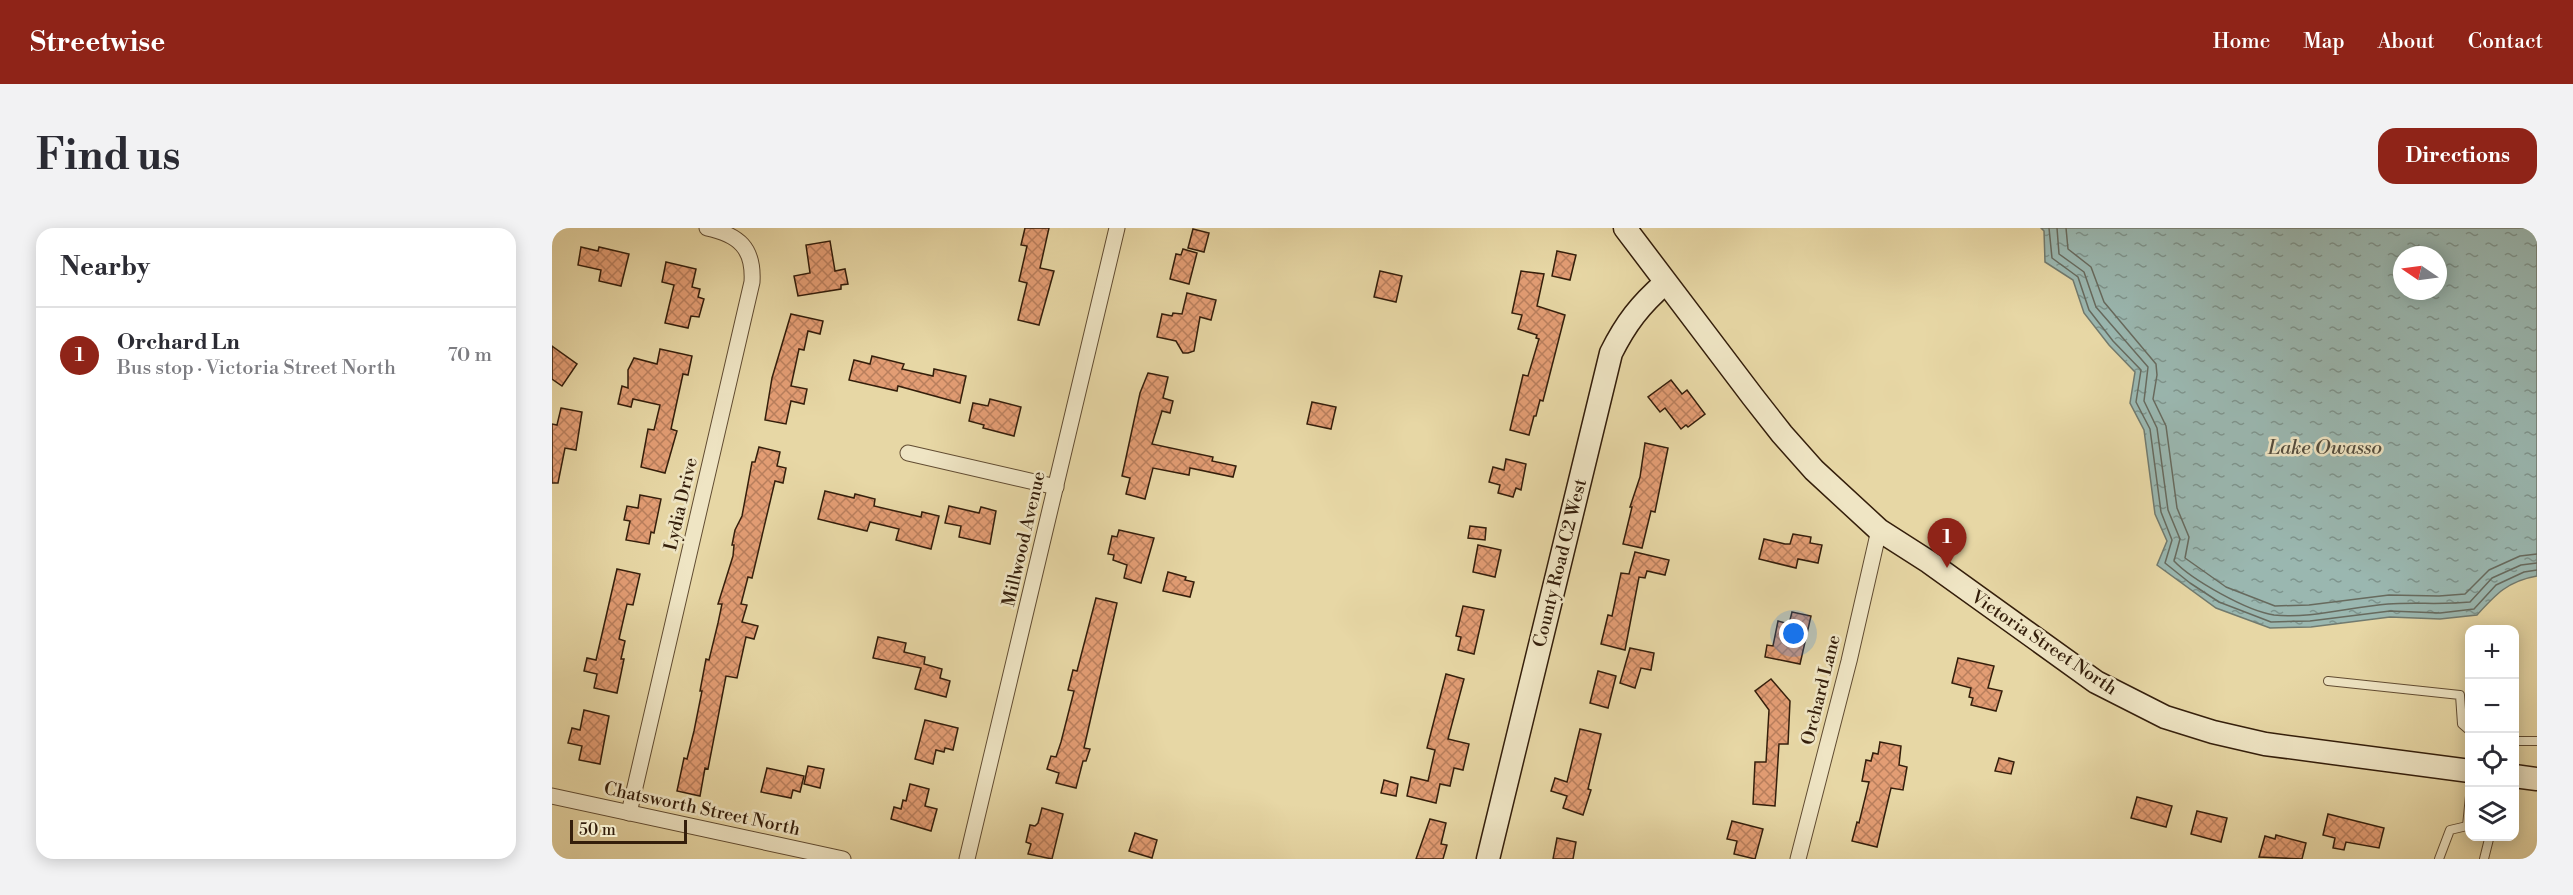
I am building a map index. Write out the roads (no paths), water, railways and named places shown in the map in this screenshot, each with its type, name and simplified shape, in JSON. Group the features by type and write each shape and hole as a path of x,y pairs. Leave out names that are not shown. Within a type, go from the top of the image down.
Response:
{"street":[{"name":"Lydia Drive","path":"629,813 752,282 753,268 742,244 732,236 707,228"},
{"name":"Millwood Avenue","path":"967,859 1117,228"},
{"name":"Victoria Street North","path":"1625,228 1782,435 1814,470 1879,530 1929,562 2096,682 2165,717 2213,732 2265,744 2465,770"},
{"name":"County Road C2 West","path":"1488,859 1611,353 1641,304 1665,283"},
{"path":"908,453 1056,487"},
{"name":"Orchard Lane","path":"1798,859 1849,661 1879,530"},
{"path":"2519,777 2537,779"},
{"name":"Chatsworth Street North","path":"552,796 843,859"}],"lane":[{"path":"2328,681 2460,695 2462,724 2465,727"},
{"path":"2519,743 2537,741"},
{"path":"2439,859 2450,830 2465,827"},
{"path":"2484,859 2488,841"}],"water":[{"name":"Lake Owasso","path":"2041,228 2537,228 2537,576 2510,585 2477,615 2440,619 2390,617 2311,627 2270,628 2216,608 2157,565 2167,541 2155,514 2144,430 2130,403 2135,372 2109,345 2084,313 2073,280 2045,262 2044,231"}],"place":[{"name":"Orchard Ln","path":"1947,568"}]}
